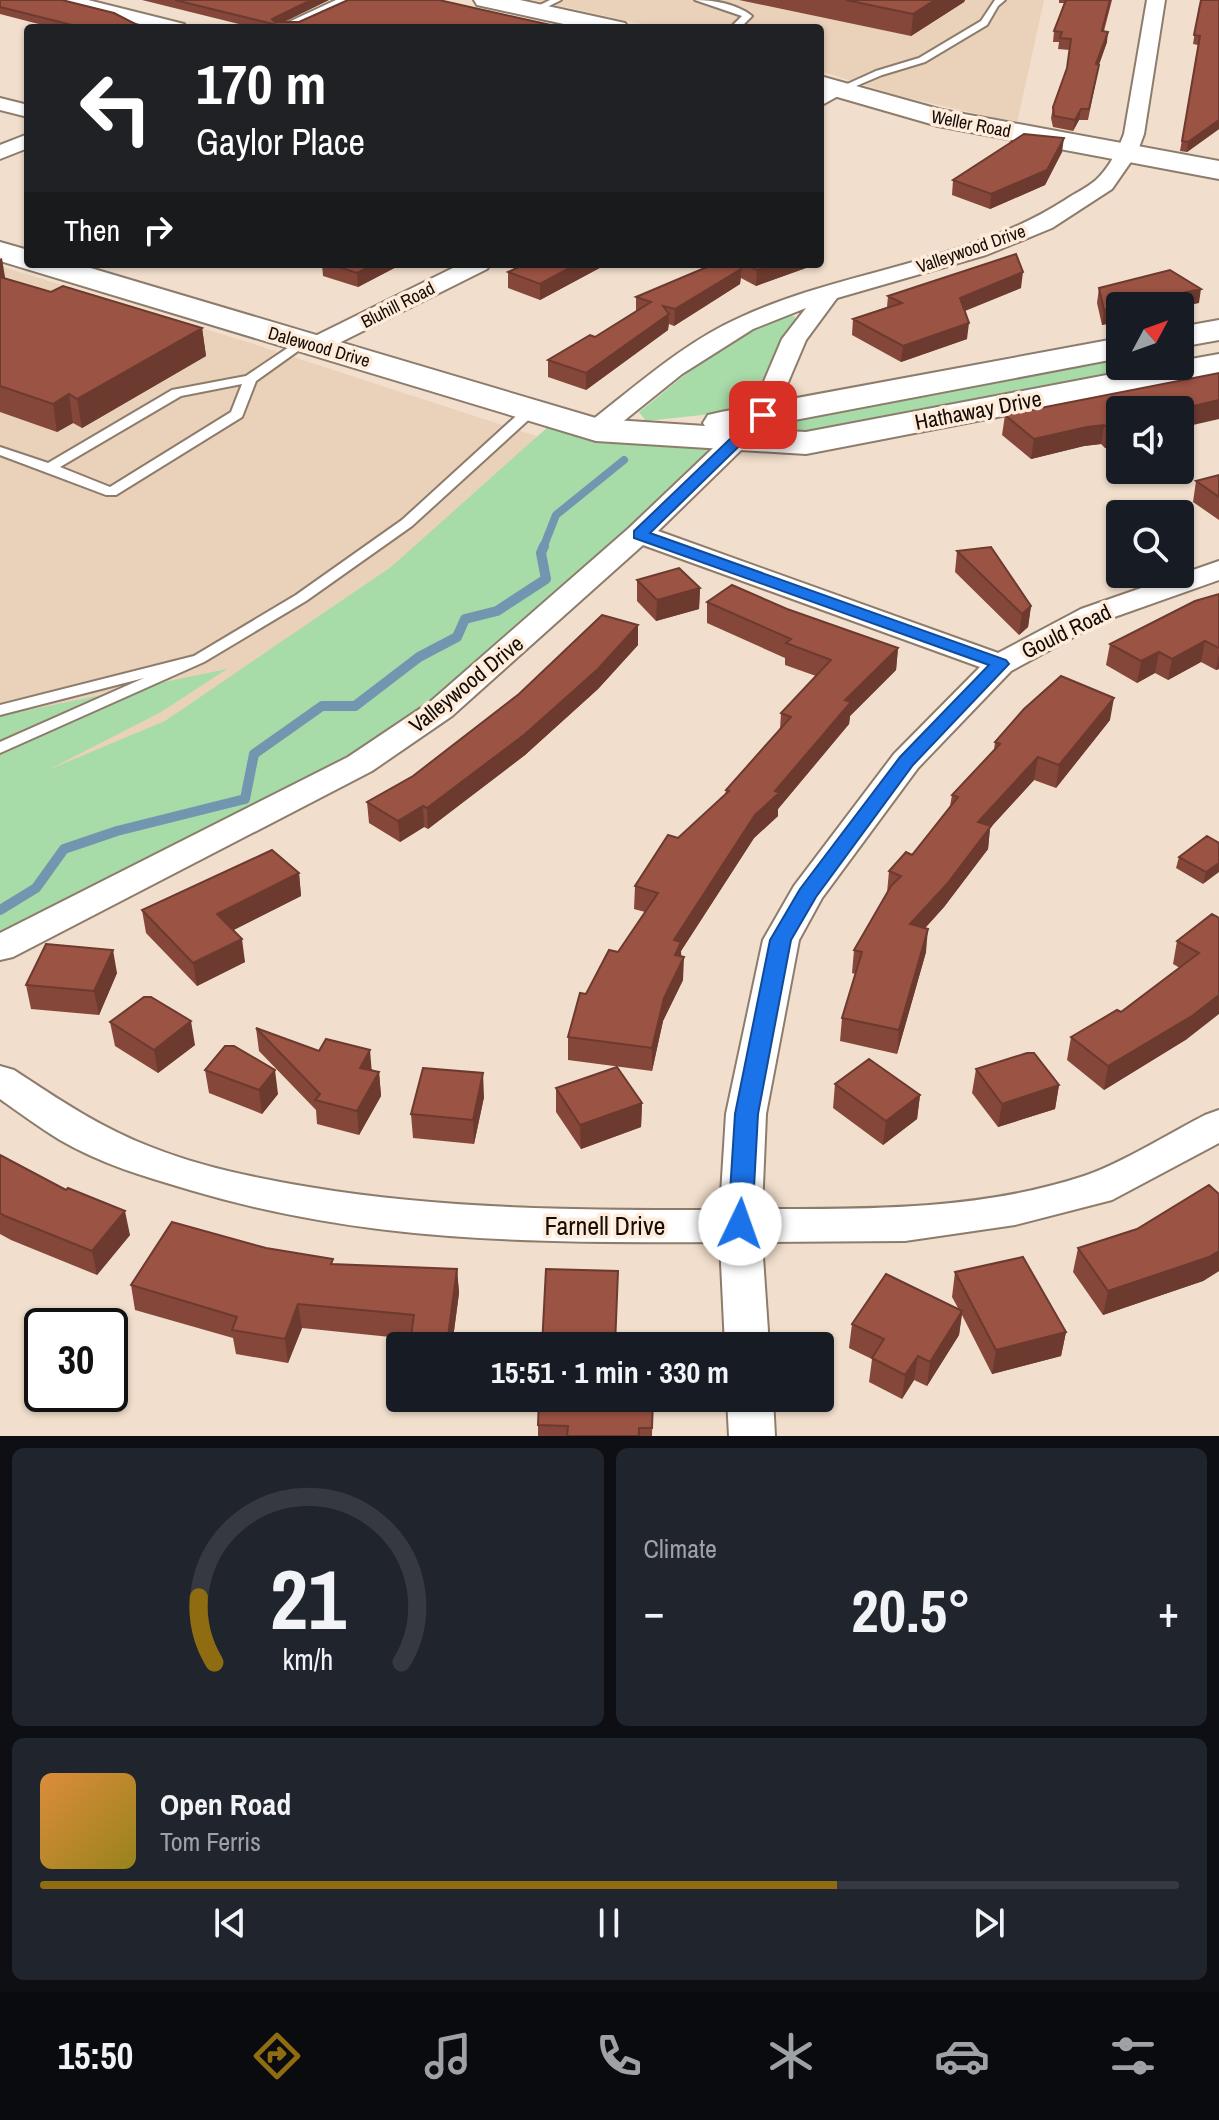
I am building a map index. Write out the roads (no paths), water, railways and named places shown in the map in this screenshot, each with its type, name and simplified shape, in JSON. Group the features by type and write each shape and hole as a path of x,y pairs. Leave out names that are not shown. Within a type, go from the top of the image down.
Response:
{"street":[{"path":"67,0 162,24"},
{"path":"294,24 351,0"},
{"path":"486,0 598,24"},
{"name":"Valleywood Drive","path":"596,430 673,369 744,324 782,307 978,250 1044,223 1104,184 1127,153 1134,134 1156,0"},
{"name":"Weller Road","path":"826,91 938,118 1219,170"},
{"path":"0,104 24,110"},
{"path":"0,153 24,142"},
{"path":"0,251 24,259"},
{"name":"Dalewood Drive","path":"56,268 596,430 735,441"},
{"name":"Bluhill Road","path":"309,344 470,268"},
{"name":"Valleywood Drive","path":"0,948 360,764 441,709 639,534 763,415 794,339 827,296"},
{"path":"1194,334 1219,330"},
{"name":"Hathaway Drive","path":"763,415 1106,351"},
{"name":"Hathaway Drive","path":"735,441 806,443 1219,364"},
{"name":"Dalewood Drive","path":"596,430 693,428 763,415"},
{"path":"639,534 1000,664"},
{"name":"Gould Road","path":"746,1332 740,1224 746,1114 781,940 807,894 906,761 1000,664 1092,615 1219,570"},
{"name":"Farnell Drive","path":"0,1080 75,1130 140,1160 256,1194 383,1216 551,1227 905,1225 1015,1209 1097,1189 1219,1125"},
{"path":"751,1412 752,1436"}],"lane":[{"path":"534,10 557,0"},
{"path":"699,0 738,10 748,16 739,24"},
{"path":"826,91 922,60 984,23 994,1"},
{"path":"49,468 177,393 250,379 309,344"},
{"path":"0,451 111,492 237,414 250,379"},
{"path":"0,748 199,659 301,598 407,523 531,410"},
{"path":"0,710 199,659"}],"waterway":[{"path":"543,548 556,515 624,460"},
{"path":"0,910 36,888 64,849 117,831 245,799 254,754 322,706 355,706 419,657 457,637 465,619 497,611 546,579 541,553 544,546"}]}
